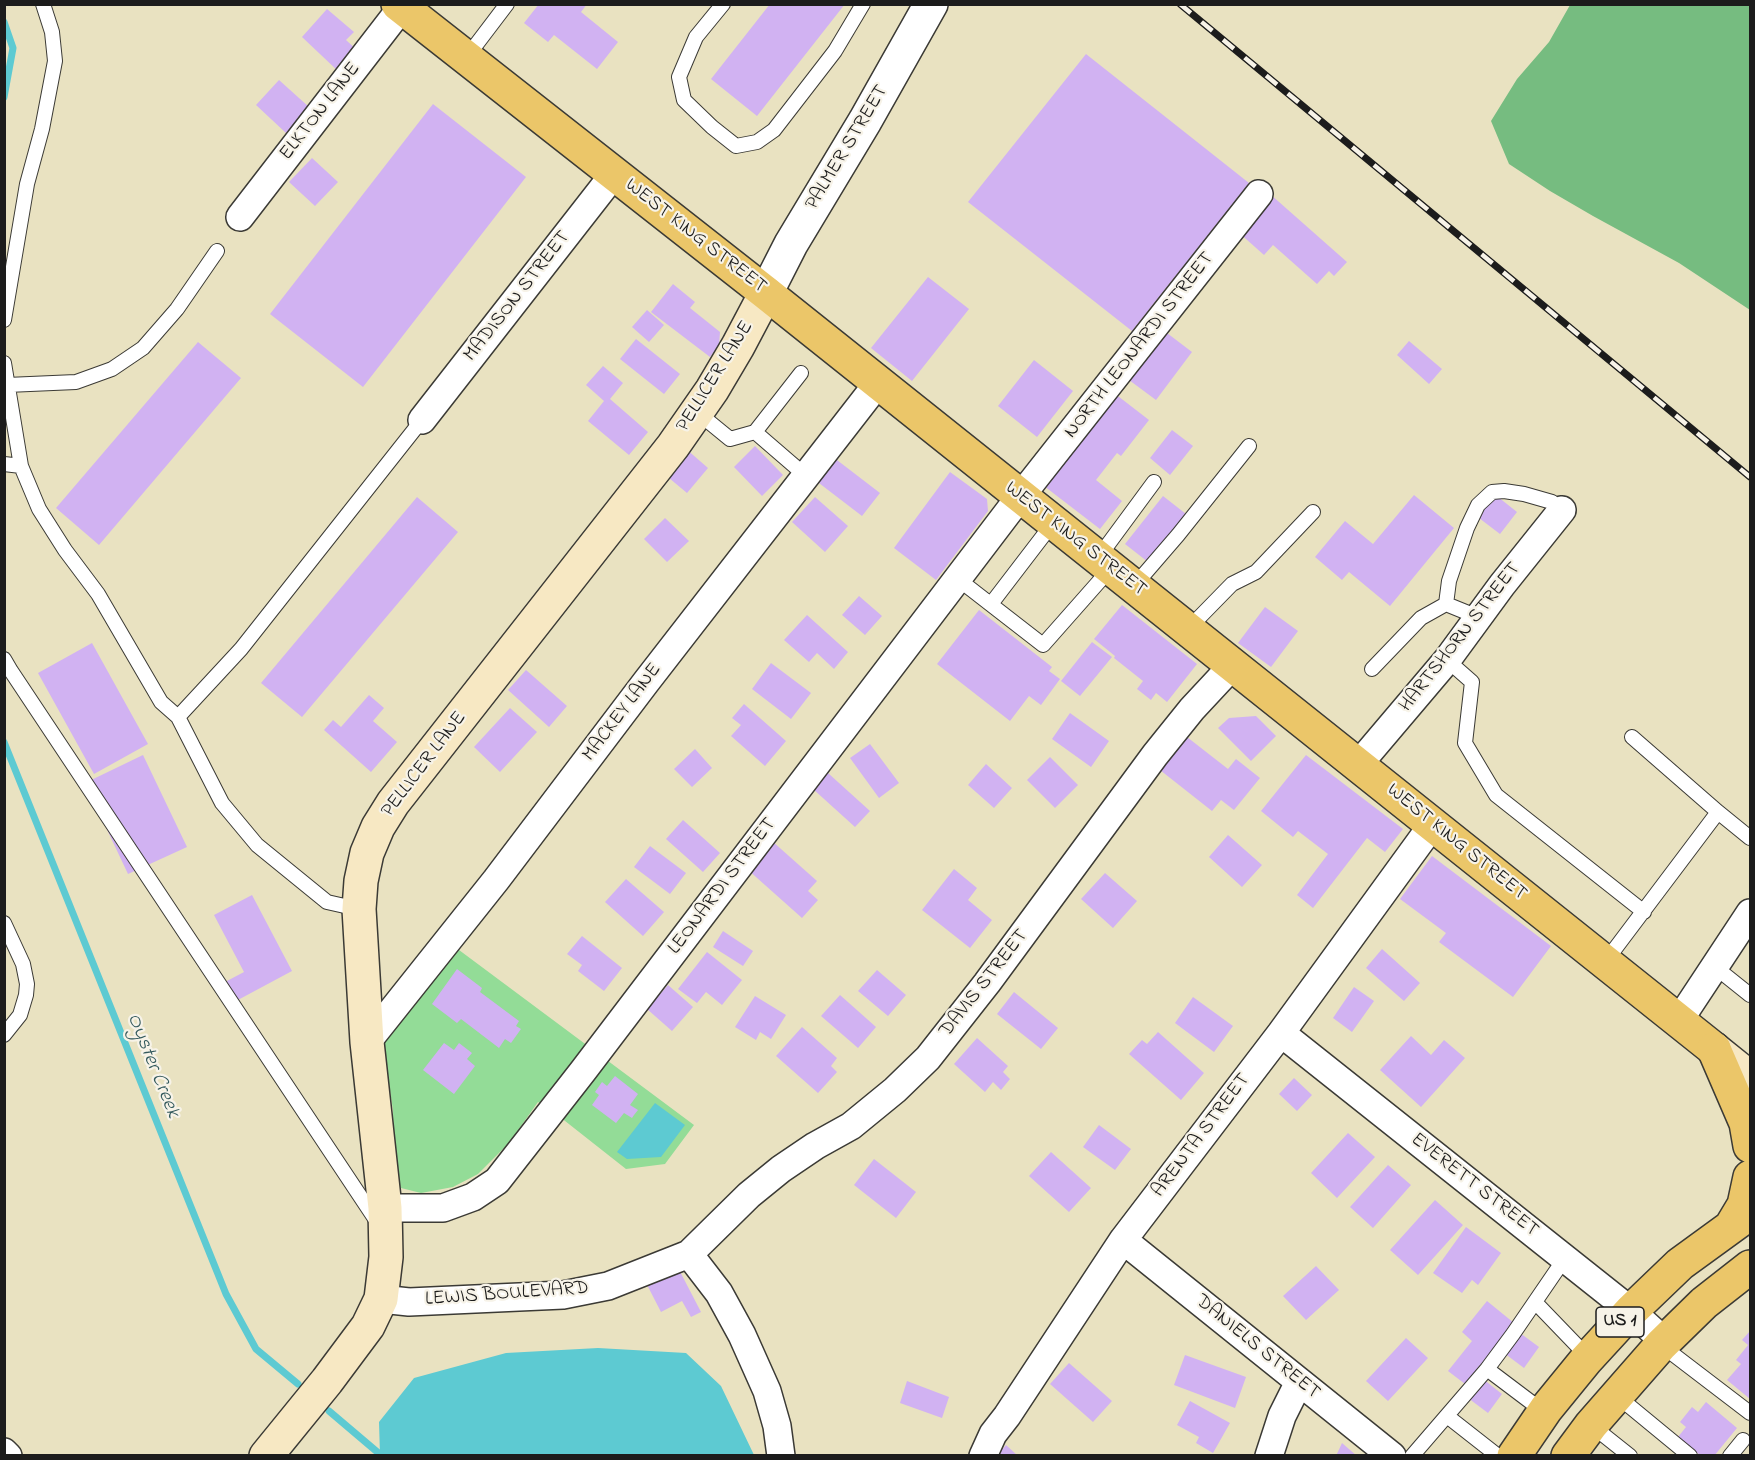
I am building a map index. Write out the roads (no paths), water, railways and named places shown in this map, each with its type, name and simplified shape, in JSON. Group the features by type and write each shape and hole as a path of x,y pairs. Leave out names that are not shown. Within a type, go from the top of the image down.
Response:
{"main road":[{"name":"WEST KING STREET","path":"400,6 766,293 1750,1078"},
{"name":"PELLICER LANE","path":"375,1312 386,1257 385,1221 367,1042 359,909 361,881 368,853 378,827 393,803 697,412 738,346 766,293"},
{"path":"1714,1049 1746,1123 1750,1146"},
{"path":"1741,1219 1750,1177"},
{"name":"US 1","path":"1514,1455 1544,1412 1588,1357 1631,1311 1680,1264 1741,1219"},
{"name":"US 1","path":"1568,1455 1616,1395 1663,1343 1704,1303 1745,1273"},
{"path":"266,1455 327,1381 375,1312"}],"street":[{"name":"PALMER STREET","path":"766,293 791,244 865,121 931,4"},
{"name":"ELKTON LANE","path":"240,217 400,6"},
{"name":"MADISON STREET","path":"422,420 614,174"},
{"name":"NORTH LEONARDI STREET","path":"1020,497 1259,194"},
{"name":"MACKEY LANE","path":"367,1042 489,889 878,383"},
{"name":"LEONARDI STREET","path":"385,1221 443,1208 473,1197 497,1181 1020,497"},
{"name":"HARTSHORN STREET","path":"1358,765 1447,660 1562,511"},
{"name":"DAVIS STREET","path":"689,1254 749,1195 781,1169 815,1146 851,1126 895,1090 928,1058 987,983 1155,755 1192,709 1233,665"},
{"name":"ARENTA STREET","path":"983,1455 993,1434 1123,1240 1281,1033 1433,824"},
{"path":"1678,1022 1750,913"},
{"name":"EVERETT STREET","path":"1281,1033 1631,1311 1663,1343"},
{"name":"DANIELS STREET","path":"1123,1240 1392,1455"},
{"name":"LEWIS BOULEVARD","path":"375,1312 409,1302 563,1295 608,1287 689,1254"},
{"path":"689,1254 719,1293 742,1335 767,1391 777,1426 781,1455"},
{"path":"1269,1455 1282,1416 1299,1382"},
{"path":"4,1452 8,1455"}],"lane":[{"path":"4,321 27,184 42,129 56,61 52,32 43,4"},
{"path":"466,58 507,4"},
{"path":"723,4 696,37 679,77 684,100 712,128 736,146 757,142 774,130 834,51 863,4"},
{"path":"7,385 76,382 112,369 143,348 157,333 177,309 217,251"},
{"path":"4,363 21,466 39,509 65,550 98,594 161,702 178,717 222,803 257,845 327,902 359,909"},
{"path":"697,412 730,440 755,432 801,373"},
{"path":"178,717 242,649 422,420"},
{"path":"755,432 806,476"},
{"path":"958,579 1043,645 1114,571 1178,535 1249,446"},
{"path":"4,464 21,466"},
{"path":"1114,571 1154,482"},
{"path":"1446,604 1449,580 1467,528 1478,506 1492,492 1524,494 1552,502 1562,511"},
{"path":"1188,630 1232,584 1256,572 1313,512"},
{"path":"991,604 1053,523"},
{"path":"1446,604 1478,617"},
{"path":"1372,669 1421,618 1446,604"},
{"path":"4,659 385,1221"},
{"path":"1447,660 1472,682 1465,743 1496,795 1644,912"},
{"path":"1632,737 1750,838"},
{"path":"1605,962 1718,812"},
{"path":"4,923 23,964 27,984 20,1015 4,1035"},
{"path":"1715,967 1750,995"},
{"path":"1412,1455 1487,1369 1514,1334 1565,1258"},
{"path":"1534,1302 1588,1357"},
{"path":"1663,1343 1750,1413"},
{"path":"1487,1369 1544,1412"},
{"path":"1616,1395 1690,1455"},
{"path":"1447,1416 1498,1455"},
{"path":"1591,1425 1630,1455"},
{"path":"1730,1455 1743,1440"}],"water":[{"path":"655,1103 685,1125 661,1157 627,1159 617,1152"},
{"path":"598,1348 686,1353 721,1386 754,1455 380,1455 379,1422 414,1378 506,1353"}],"waterway":[{"name":"Oyster Creek","path":"4,22 13,48 4,97"},
{"name":"Oyster Creek","path":"4,742 226,1294 256,1349 298,1384"},
{"name":"Oyster Creek","path":"329,1411 382,1456"}],"railway":[{"path":"1180,4 1750,477"}]}
